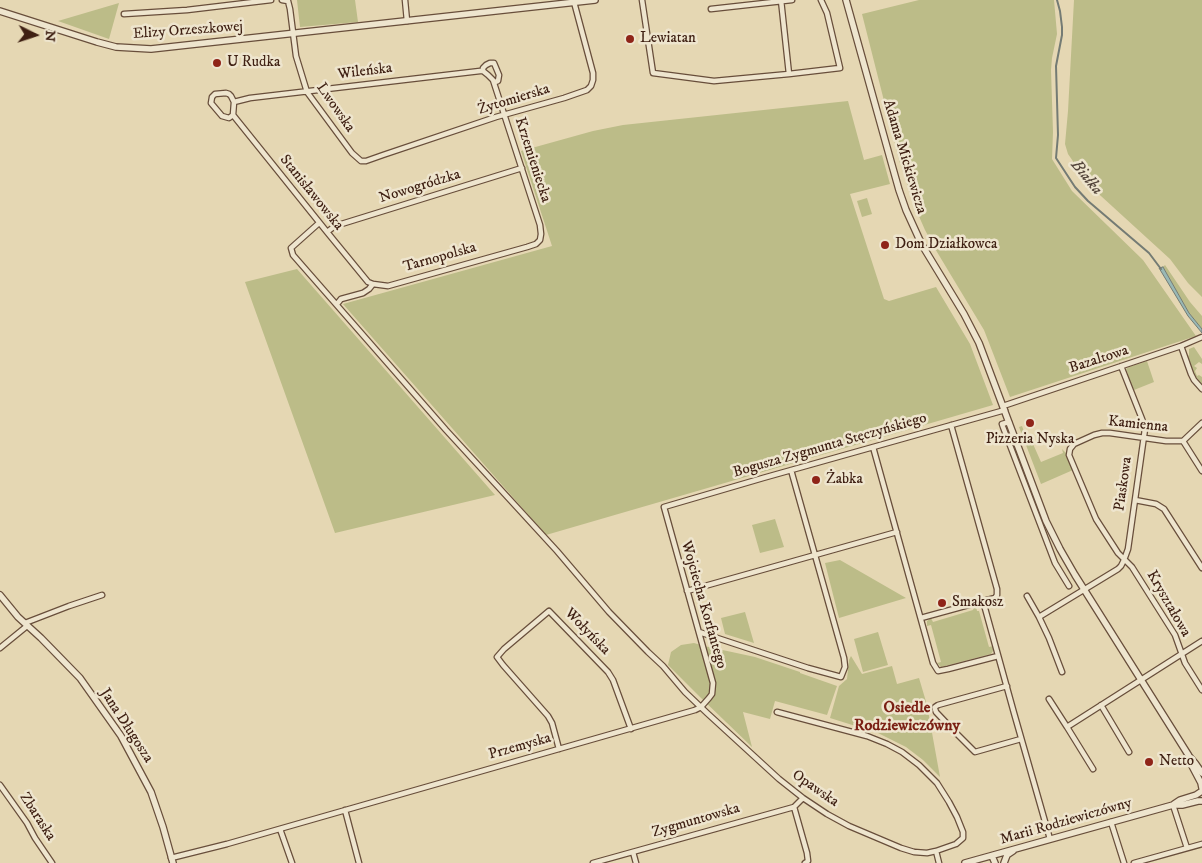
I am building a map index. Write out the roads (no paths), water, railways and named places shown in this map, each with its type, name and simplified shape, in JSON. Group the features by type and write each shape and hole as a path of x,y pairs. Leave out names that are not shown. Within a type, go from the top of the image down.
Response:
{"street":[{"name":"Elizy Orzeszkowej","path":"124,14 187,10 271,0"},
{"path":"286,0 290,9 292,34"},
{"path":"405,0 407,21"},
{"name":"Elizy Orzeszkowej","path":"0,11 97,42 116,47 137,49 168,48 595,0"},
{"path":"642,0 653,73 714,81 840,68 827,13 821,0"},
{"path":"711,9 792,0"},
{"name":"Adama Mickiewicza","path":"846,0 906,210 922,245 976,336 1046,521 1064,557 1084,590 1189,756 1202,773"},
{"path":"781,1 790,74"},
{"name":"Żytomierska","path":"361,161 505,114 584,92 593,80 593,73 574,2"},
{"name":"Lwowska","path":"292,34 296,56 307,92 352,153 361,161"},
{"name":"Krzemieniecka","path":"483,71 486,65 494,63 499,75 498,81 495,82 540,225"},
{"path":"483,71 495,82"},
{"name":"Wileńska","path":"234,102 250,98 483,71"},
{"path":"222,93 229,94 234,102 233,115 229,118 224,117 211,103 212,97 215,94 222,93"},
{"name":"Stanisławowska","path":"233,115 326,232 368,282 372,284"},
{"name":"Nowogródzka","path":"326,232 335,226 522,168"},
{"name":"Opawska","path":"319,223 291,248 293,255 609,612 663,666 700,707 779,779 803,798 849,826 914,852 936,851 960,842 963,838 963,832 949,802 937,783 920,765 902,752 851,731 777,712"},
{"name":"Tarnopolska","path":"337,304 341,299 369,290 372,284 388,286 532,245 540,240 540,225"},
{"name":"Bazaltowa","path":"1004,408 1181,346 1201,337"},
{"path":"1181,346 1194,380 1202,389"},
{"name":"Piaskowa","path":"1121,366 1144,425 1144,438 1128,549 1124,560"},
{"name":"Bogusza Zygmunta Stęczyńskiego","path":"664,507 951,425 1004,408"},
{"name":"Adama Mickiewicza","path":"1009,422 1002,424 1003,427 1055,562 1069,586"},
{"path":"1202,423 1183,440 1202,471"},
{"path":"921,618 983,602 997,595 997,589 951,425"},
{"name":"Kamienna","path":"1124,560 1096,519 1070,458 1070,452 1074,444 1098,434 1110,433 1166,441 1183,440"},
{"path":"873,447 933,662 938,671 998,656"},
{"path":"699,632 841,677 845,667 844,658 791,470"},
{"path":"1135,500 1156,504 1164,510 1202,568"},
{"name":"Wojciecha Korfantego","path":"664,507 712,682 713,689 709,698 700,707"},
{"path":"687,590 897,532"},
{"path":"1055,562 1064,557"},
{"path":"1039,617 1118,569 1124,560"},
{"name":"Kryształowa","path":"1124,560 1132,567 1175,635 1181,655 1202,690"},
{"name":"Jana Długosza","path":"0,595 12,611 80,678 123,740 151,792 160,816 172,860"},
{"path":"0,648 26,624 102,595"},
{"path":"1026,596 1049,638 1062,672"},
{"path":"983,602 1050,839"},
{"name":"Wołyńska","path":"558,749 552,723 548,716 497,657 549,611 608,672 613,680 631,729"},
{"path":"1067,727 1202,642"},
{"path":"1007,686 938,705 935,707 936,712 975,752 1022,739"},
{"path":"1049,699 1093,769"},
{"path":"1101,705 1129,752"},
{"name":"Przemyska","path":"172,860 683,714 700,707"},
{"name":"Adama Mickiewicza","path":"1189,756 1201,783 1202,790"},
{"name":"Zbaraska","path":"0,785 52,863"},
{"path":"1202,790 1202,797"},
{"name":"Marii Rodziewiczówny","path":"1173,805 1180,800 1196,795 1202,790"},
{"name":"Zygmuntowska","path":"593,863 794,807 803,798"},
{"name":"Marii Rodziewiczówny","path":"965,863 1173,805 1202,801"},
{"path":"1173,805 1187,848"},
{"path":"794,807 807,853 808,861 805,863"},
{"path":"345,810 359,863"},
{"path":"1111,822 1124,863"},
{"path":"280,829 292,863"},
{"path":"1134,863 1202,844"},
{"path":"994,855 1003,863 1014,850"},
{"path":"936,851 939,863"},
{"path":"633,852 636,863"},
{"path":"994,855 995,863"}],"water":[{"path":"1163,267 1189,313 1202,329 1202,333 1188,316 1159,268"}],"waterway":[{"name":"Białka","path":"1057,0 1062,35 1056,66 1058,135 1056,158 1075,187 1088,201 1149,253 1161,269"}],"place":[{"name":"Lewiatan","path":"630,39"},
{"name":"U Rudka","path":"217,63"},
{"name":"Dom Działkowca","path":"885,245"},
{"name":"Pizzeria Nyska","path":"1030,423"},
{"name":"Żabka","path":"816,480"},
{"name":"Smakosz","path":"942,603"},
{"name":"Netto","path":"1149,762"}],"district":[{"name":"Osiedle Rodziewiczówny","path":"907,718"}]}
